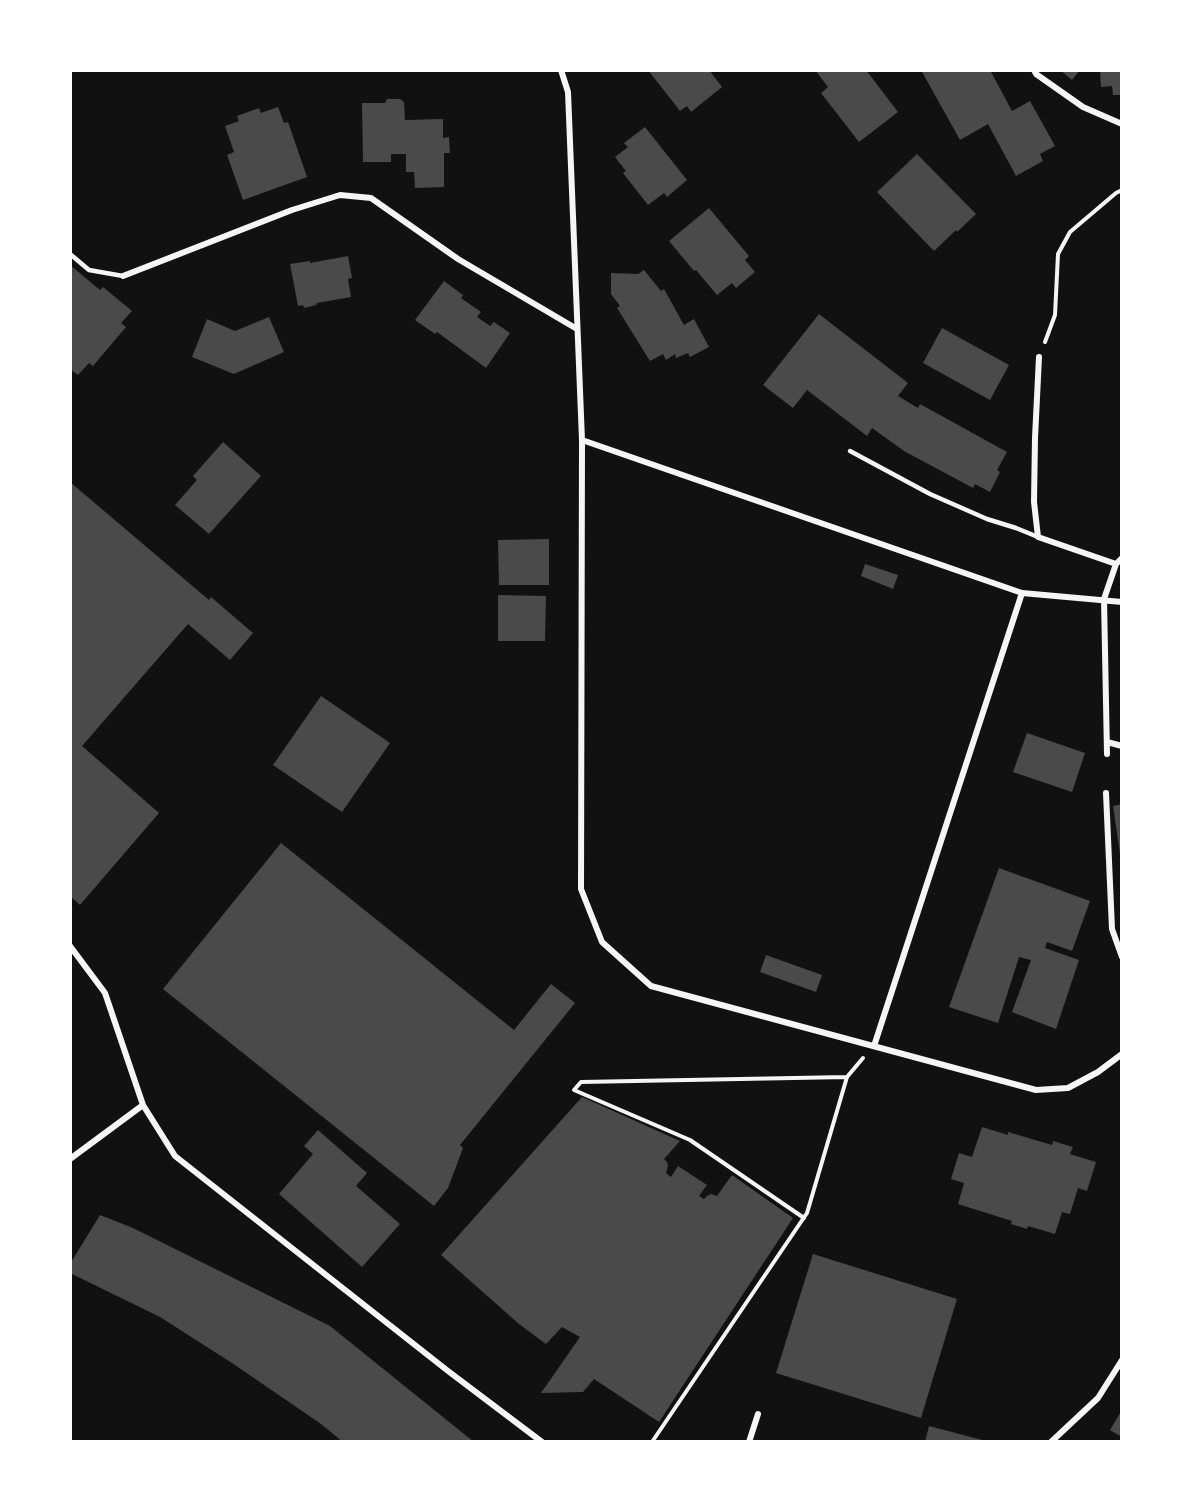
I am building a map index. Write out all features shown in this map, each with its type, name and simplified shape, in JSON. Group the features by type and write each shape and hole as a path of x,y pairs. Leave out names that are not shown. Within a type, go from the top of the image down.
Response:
{"street":[{"path":"561,70 568,92 582,440 581,889 603,942 651,986 1036,1090 1068,1088 1122,1054"},
{"path":"1034,70 1036,74 1083,107 1122,124"},
{"path":"123,276 292,210 340,195 371,198 458,259 577,329"},
{"path":"1039,357 1034,502 1038,537 1116,564"},
{"path":"582,440 1022,593 1122,602"},
{"path":"1107,754 1104,599 1116,564 1122,558"},
{"path":"874,1046 1022,593"},
{"path":"1107,742 1122,746"},
{"path":"1106,793 1112,929 1122,957"},
{"path":"70,946 105,993 143,1105 175,1155 438,1363 542,1442"},
{"path":"70,1159 143,1105"},
{"path":"1051,1442 1098,1398 1122,1360"},
{"path":"749,1442 758,1414"}],"lane":[{"path":"70,254 89,270 123,276"},
{"path":"850,451 930,494 987,519 1038,537"}],"path":[{"path":"1039,357 1055,315 1058,254 1070,232 1122,190"},
{"path":"652,1442 807,1213 847,1077 874,1046"},
{"path":"804,1218 690,1140 574,1090 581,1082 847,1077"}],"building":[{"path":"648,70 709,70 722,87 691,112 687,106 680,111"},
{"path":"815,70 866,70 898,112 859,142 821,93 828,87"},
{"path":"921,70 990,70 1012,111 1030,101 1055,146 1040,154 1043,161 1016,176 988,124 960,140"},
{"path":"1060,70 1080,70 1072,80"},
{"path":"1100,70 1122,70 1122,95 1113,95 1112,86 1101,87"},
{"path":"387,99 400,99 404,102 405,120 443,119 443,138 449,137 450,153 444,153 444,187 415,188 414,172 406,172 406,154 391,154 391,162 363,162 362,103 385,103"},
{"path":"278,107 284,123 288,122 307,177 243,200 227,155 234,152 225,126 239,121 237,116 259,108 261,113"},
{"path":"645,127 687,180 667,197 664,193 648,205 623,173 626,171 615,157 628,147 624,143"},
{"path":"917,154 976,214 934,251 877,192"},
{"path":"709,208 749,256 745,260 755,272 736,288 732,283 717,295 669,241"},
{"path":"348,256 352,278 348,279 351,297 317,303 304,308 303,305 298,306 290,264"},
{"path":"70,265 100,290 103,287 132,311 121,323 126,327 93,366 89,363 78,375 70,369"},
{"path":"644,270 661,291 664,289 684,325 694,319 709,347 690,357 688,353 676,358 675,354 666,360 663,354 650,361 617,308 620,306 611,294 611,273 638,274"},
{"path":"444,281 463,295 461,298 481,312 477,317 490,326 494,322 510,333 486,368 437,332 435,334 415,320"},
{"path":"819,314 908,383 898,396 918,408 920,404 1007,452 997,470 1000,472 990,492 975,484 973,488 904,451 872,428 867,436 807,390 793,408 763,385"},
{"path":"269,317 284,352 234,374 192,357 207,319 235,331"},
{"path":"942,328 1009,365 990,400 923,363"},
{"path":"223,442 261,476 209,534 175,505 197,480 193,476"},
{"path":"70,482 209,600 211,597 253,633 230,660 188,624 82,746 159,813 80,905 70,896"},
{"path":"549,539 549,585 499,585 498,540"},
{"path":"865,564 898,575 893,589 861,576"},
{"path":"498,595 546,596 545,641 498,641"},
{"path":"321,696 390,743 342,812 273,765"},
{"path":"1027,733 1085,753 1072,792 1013,772"},
{"path":"1122,804 1122,854 1120,854 1113,806"},
{"path":"281,843 514,1030 551,984 575,1003 460,1145 463,1148 448,1188 434,1206 163,989"},
{"path":"999,868 1090,901 1072,951 1047,942 1045,948 1079,960 1056,1029 1012,1012 1031,960 1019,957 998,1023 949,1007"},
{"path":"766,955 822,975 816,992 760,972"},
{"path":"582,1097 680,1141 664,1159 668,1166 666,1173 671,1177 678,1166 707,1185 699,1196 704,1199 711,1194 717,1196 732,1175 793,1218 659,1422 594,1379 583,1392 541,1393 580,1337 562,1327 546,1344 519,1324 441,1255"},
{"path":"982,1127 1052,1145 1053,1141 1073,1147 1070,1154 1096,1162 1087,1191 1078,1188 1070,1214 1062,1212 1055,1234 1028,1226 1027,1229 1011,1224 1012,1221 958,1204 964,1183 951,1179 959,1153 972,1157"},
{"path":"318,1130 367,1173 356,1186 400,1224 362,1267 279,1194 313,1154 304,1146"},
{"path":"100,1215 133,1228 330,1326 474,1442 343,1442 321,1424 232,1363 160,1317 70,1273 70,1264"},
{"path":"813,1254 957,1299 921,1418 776,1373"},
{"path":"1122,1410 1122,1437 1110,1430"},
{"path":"929,1426 986,1441 986,1442 925,1442"}]}
